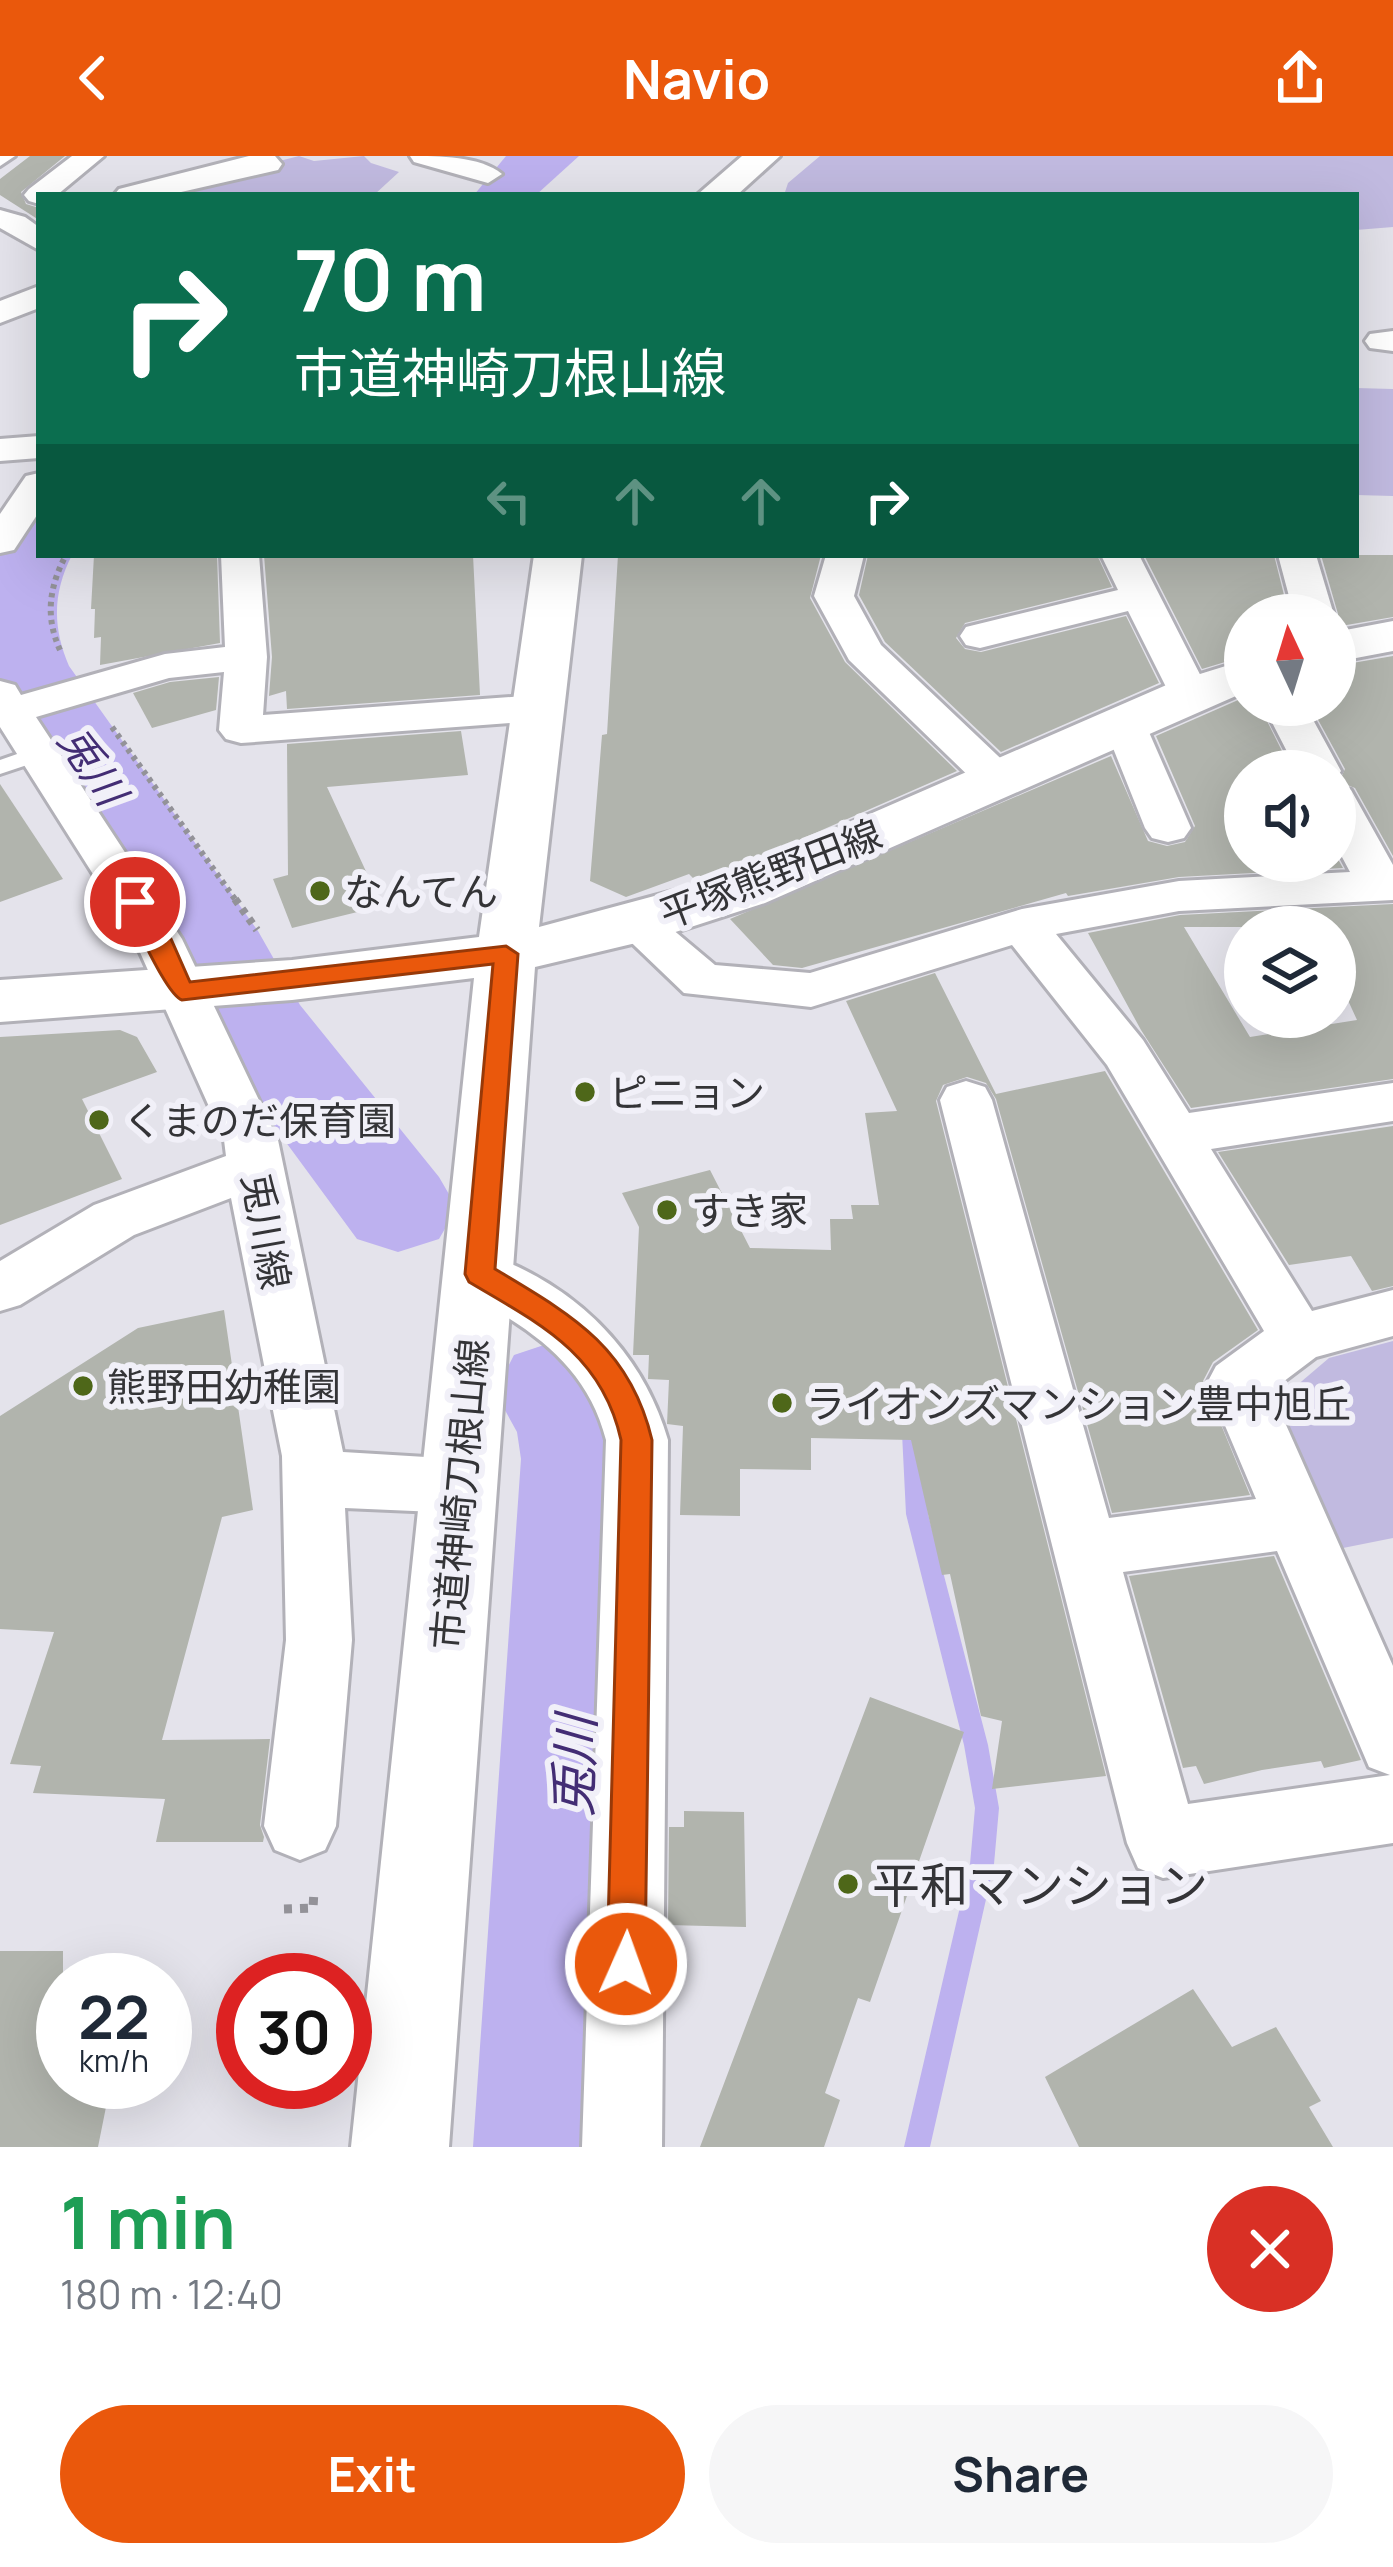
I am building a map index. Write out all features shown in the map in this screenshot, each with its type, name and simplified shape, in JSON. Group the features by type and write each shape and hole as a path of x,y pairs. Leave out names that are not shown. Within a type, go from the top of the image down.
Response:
{"street":[{"path":"45,192 90,156"},
{"path":"142,192 268,164 262,158 218,156"},
{"path":"424,156 478,184 514,156"},
{"path":"719,192 763,156"},
{"path":"36,198 3,220 36,239"},
{"path":"0,314 36,297"},
{"path":"0,314 36,322"},
{"path":"0,449 36,447"},
{"path":"0,542 36,488"},
{"path":"240,558 246,657 241,730 538,708"},
{"name":"市道神崎刀根山線","path":"400,2147 506,954 558,558"},
{"path":"844,558 834,596 864,651 999,781"},
{"path":"1122,558 1189,694"},
{"path":"1298,558 1307,594"},
{"path":"980,636 1142,596"},
{"path":"1356,643 1393,636"},
{"path":"34,716 165,666 246,657"},
{"name":"平塚熊野田線","path":"195,990 506,954 636,924 745,890 1224,682"},
{"name":"兎川線","path":"34,716 158,939 195,990 251,1140 311,1459 319,1640 307,1856"},
{"path":"1124,723 1168,828"},
{"path":"636,924 702,981 811,989 1022,925 1179,896 1387,885 1356,834"},
{"path":"1022,925 1124,1053 1298,1338"},
{"path":"0,1001 195,990"},
{"path":"966,1100 1163,1843 1390,1799 1294,1521 1237,1383 1298,1338 1393,1313"},
{"path":"1174,1136 1393,1102"},
{"path":"0,1289 114,1220 255,1167"},
{"path":"480,1274 557,1321 601,1360 628,1402 637,1440 622,2147"},
{"path":"311,1459 321,1475 338,1481 459,1486"},
{"path":"1085,1549 1294,1521"}],"path":[{"path":"65,558 51,591 49,619 56,643 34,716 280,981"},
{"path":"284,1909 313,1908 307,1856"}],"shaded area":[{"path":"299,156 314,161 364,156 399,172 377,192 160,192"},
{"path":"820,156 1393,156 1393,227 1359,230 1359,192 785,192 788,183"},
{"path":"1359,388 1393,389 1393,496 1359,495"},
{"path":"1393,1341 1393,1538 1343,1548 1269,1409 1329,1358"}],"building":[{"path":"30,156 65,156 21,192 26,204 36,207 36,218 0,195 0,179"},
{"path":"1393,555 1393,617 1356,623 1356,594 1332,594 1322,558"},
{"path":"94,558 217,558 220,643 100,665 101,637 94,638 95,609 91,609"},
{"path":"264,558 473,558 480,695 287,709 286,691 269,696 272,657"},
{"path":"618,558 820,558 810,598 845,662 957,771 724,873 695,880 689,874 626,897 590,881 602,735 607,734"},
{"path":"867,558 1098,558 1112,587 965,623 956,638 965,649 981,652 1126,616 1159,683 1001,752 885,642 859,595"},
{"path":"1146,558 1275,558 1284,594 1224,594 1224,662 1202,669"},
{"path":"1393,656 1393,856 1356,790 1356,750 1335,750 1321,726 1356,726 1356,662"},
{"path":"219,677 216,710 152,728 133,693 170,682"},
{"path":"1224,706 1224,726 1270,726 1282,750 1224,750 1224,875 1066,893 802,968 773,965 730,919 1111,756 1148,841 1167,846 1185,842 1195,826 1156,736"},
{"path":"461,731 468,775 327,787 382,906 292,928 273,879 288,875 287,744"},
{"path":"0,784 63,879 0,902"},
{"path":"1393,904 1393,1079 1191,1108 1088,933 1180,915 1224,913 1224,927 1184,927 1224,994 1224,1038 1356,1038 1354,906"},
{"path":"935,973 996,1094 1105,1071 1258,1330 1213,1362 1203,1381 1250,1495 1112,1513 996,1099 986,1083 967,1077 943,1085 936,1101 1106,1776 992,1789 1002,1721 981,1716 950,1574 942,1575 911,1440 811,1438 811,1470 740,1469 740,1516 680,1515 683,1426 667,1424 669,1380 648,1379 649,1355 633,1355 639,1227 622,1193 710,1170 750,1248 831,1250 830,1219 853,1219 851,1205 879,1205 865,1113 897,1111 846,1001"},
{"path":"120,1030 137,1037 157,1072 82,1099 122,1179 0,1225 0,1037"},
{"path":"1393,1126 1393,1286 1372,1291 1351,1256 1289,1265 1218,1152"},
{"path":"224,1310 253,1510 222,1517 162,1740 270,1739 260,1825 264,1837 263,1842 156,1842 165,1799 33,1793 41,1766 10,1764 54,1632 0,1629 0,1416 138,1328"},
{"path":"1274,1556 1361,1760 1324,1768 1321,1761 1262,1770 1204,1784 1196,1766 1183,1768 1129,1576"},
{"name":"平和マンション","path":"870,1697 964,1732 870,2002 858,1998 825,2093 840,2100 824,2147 700,2147"},
{"path":"684,1811 744,1812 746,1927 668,1925 669,1827 684,1827"},
{"path":"0,1951 63,1951 36,1953 36,2109 106,2109 98,2147 0,2147"},
{"path":"1193,1989 1232,2047 1276,2027 1321,2101 1309,2107 1333,2147 1079,2147 1045,2077"}],"waterway":[{"name":"兎川","path":"507,192 522,172 549,156"},
{"name":"兎川","path":"36,548 22,572 14,603 15,635 26,667 221,955 257,1025 398,1208"},
{"name":"兎川","path":"557,2147 586,1459 579,1416 559,1392"},
{"path":"912,1433 917,1514 976,1745 987,1808 982,1864 917,2147"}],"place":[{"name":"なんてん","path":"320,891"},
{"name":"ピニョン","path":"585,1092"},
{"name":"くまのだ保育園","path":"99,1120"},
{"name":"すき家","path":"667,1210"},
{"name":"熊野田幼稚園","path":"83,1386"},
{"name":"ライオンズマンション豊中旭丘","path":"782,1403"},
{"name":"平和マンション","path":"848,1884"}],"route":[{"path":"135,902 182,991 506,954 480,1274 557,1321 601,1360 628,1402 637,1440 626,1964"}]}
